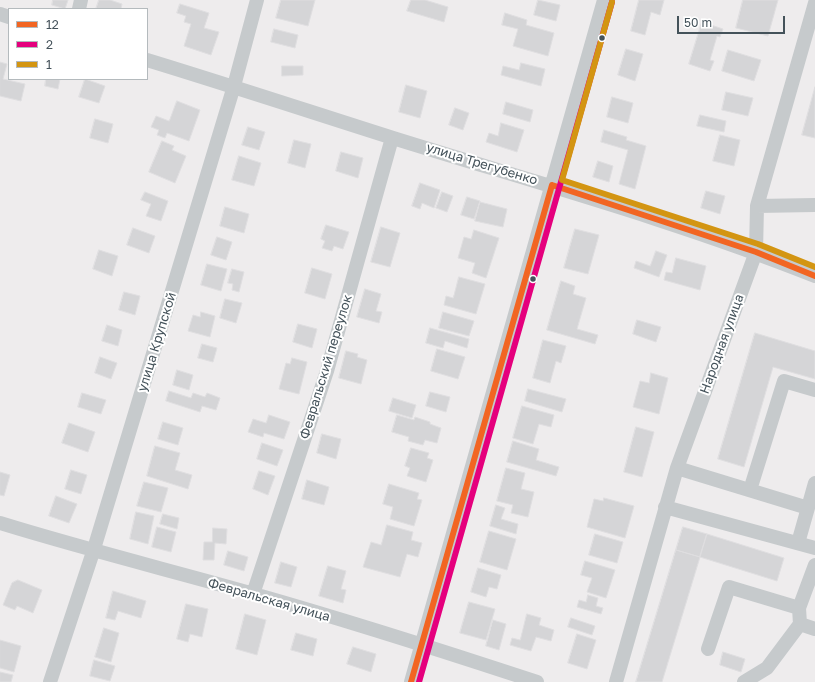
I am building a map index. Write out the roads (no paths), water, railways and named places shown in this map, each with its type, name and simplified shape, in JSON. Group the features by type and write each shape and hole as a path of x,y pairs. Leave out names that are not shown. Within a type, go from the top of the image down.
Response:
{"street":[{"name":"улица Крупской","path":"50,682 93,552 234,86 257,0"},
{"path":"411,682 604,0"},
{"name":"Народная улица","path":"616,682 677,468 756,252 757,206 815,3"},
{"name":"улица Трегубенко","path":"148,60 234,86 392,138 552,185 756,252 815,276"},
{"name":"Февральский переулок","path":"253,594 327,371 392,138"},
{"path":"757,206 815,205"},
{"path":"750,490 784,381 815,390"},
{"path":"677,468 808,508"},
{"path":"798,543 815,483"},
{"path":"665,507 815,548"},
{"name":"Февральская улица","path":"0,524 93,552 253,594 422,644 537,682"},
{"path":"744,682 767,668 800,624 799,608 815,565"},
{"path":"708,649 729,587 799,608"},
{"path":"800,624 815,629"}]}
